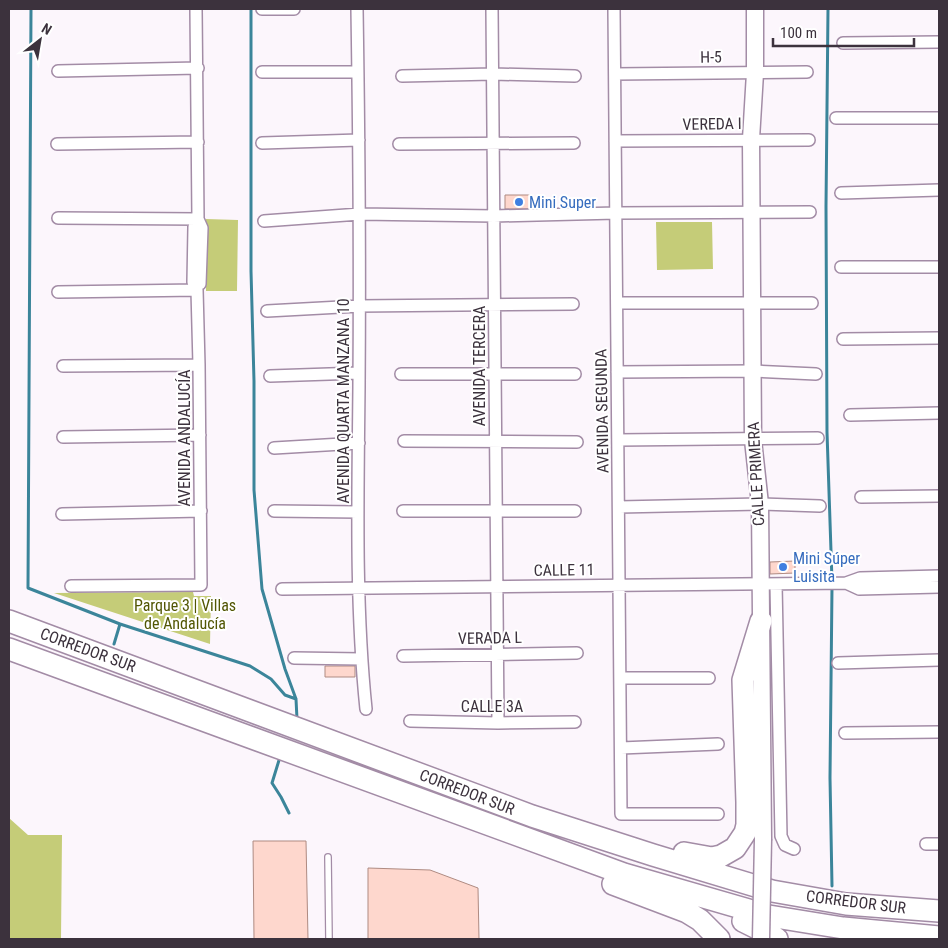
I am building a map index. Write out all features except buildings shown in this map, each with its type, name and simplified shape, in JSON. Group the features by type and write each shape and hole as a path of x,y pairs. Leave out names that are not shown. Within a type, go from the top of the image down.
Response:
{"highway":[{"name":"CORREDOR SUR","path":"9,621 532,816 653,855 772,891 846,904 939,911"},
{"path":"532,816 694,856 712,858 729,853 735,848 748,825 743,680 761,621"},
{"name":"CORREDOR SUR","path":"9,649 624,874 769,916 843,928 939,937"},
{"path":"429,804 553,860 687,912 700,920 719,939"},
{"path":"624,874 747,923 777,939"}],"street":[{"name":"AVENIDA ANDALUCÍA","path":"71,586 201,585 200,365 197,290 193,282 194,227 198,219 196,9"},
{"path":"262,9 294,9"},
{"name":"AVENIDA QUARTA MANZANA 10","path":"357,9 360,214 358,512 361,659 366,709"},
{"name":"AVENIDA TERCERA","path":"492,9 498,722"},
{"name":"AVENIDA SEGUNDA","path":"614,9 621,814 718,814"},
{"name":"CALLE PRIMERA","path":"755,9 755,72 751,140 753,440 768,584 781,836 786,845 794,848"},
{"path":"843,43 939,42"},
{"path":"58,71 198,68"},
{"path":"262,72 358,72"},
{"name":"H-5","path":"615,74 807,72"},
{"path":"402,76 493,74 575,76"},
{"path":"836,118 939,118"},
{"path":"262,143 359,140"},
{"name":"VEREDA I","path":"615,141 809,140"},
{"path":"57,144 198,142"},
{"path":"399,144 574,143"},
{"path":"841,193 939,190"},
{"path":"264,221 360,214 494,216 810,212"},
{"path":"58,218 198,219"},
{"path":"840,266 939,267"},
{"path":"58,292 197,290"},
{"path":"617,302 812,303"},
{"path":"268,311 360,306 573,304"},
{"path":"843,339 939,338"},
{"path":"63,366 200,365"},
{"path":"618,372 753,371 816,374"},
{"path":"270,376 359,373"},
{"path":"401,374 575,374"},
{"path":"850,415 939,413"},
{"path":"63,437 200,435"},
{"path":"618,440 818,438"},
{"path":"404,442 577,442"},
{"path":"274,448 359,443"},
{"path":"861,498 939,496"},
{"path":"619,507 760,504 820,506"},
{"path":"274,511 358,512"},
{"path":"403,511 575,511"},
{"path":"62,514 200,512"},
{"name":"CALLE 11","path":"913,582 939,576"},
{"name":"CALLE 11","path":"282,589 842,583 860,578 913,582 939,587"},
{"name":"CALLE PRIMERA","path":"761,939 763,839 761,621 768,584"},
{"name":"VERADA L","path":"403,656 577,653"},
{"path":"294,658 361,659"},
{"path":"838,663 939,660"},
{"path":"620,678 709,678"},
{"name":"CALLE 3A","path":"410,721 575,722"},
{"path":"845,733 939,732"},
{"path":"621,748 718,744"},
{"path":"926,844 939,844"}],"lane":[{"path":"328,857 329,939"}],"green space":[{"path":"206,219 238,220 237,291 206,291"},
{"path":"656,222 712,222 713,269 657,270"},
{"name":"Parque 3 | Villas de Andalucía","path":"193,592 194,596 211,596 210,644 54,593"},
{"path":"9,818 28,835 62,835 61,939 9,939"}],"waterway":[{"path":"31,9 28,588 120,624 114,644"},
{"path":"251,9 251,271 254,490 262,589 285,669 296,699 297,719"},
{"path":"828,9 826,206 827,432 832,581"},
{"path":"832,587 830,778 832,886"},
{"path":"120,624 250,666 271,679 285,695 296,699"},
{"path":"280,757 272,783 289,813"}],"place":[{"name":"Mini Super","path":"519,202"},
{"name":"Mini Súper Luisita","path":"783,567"}]}
